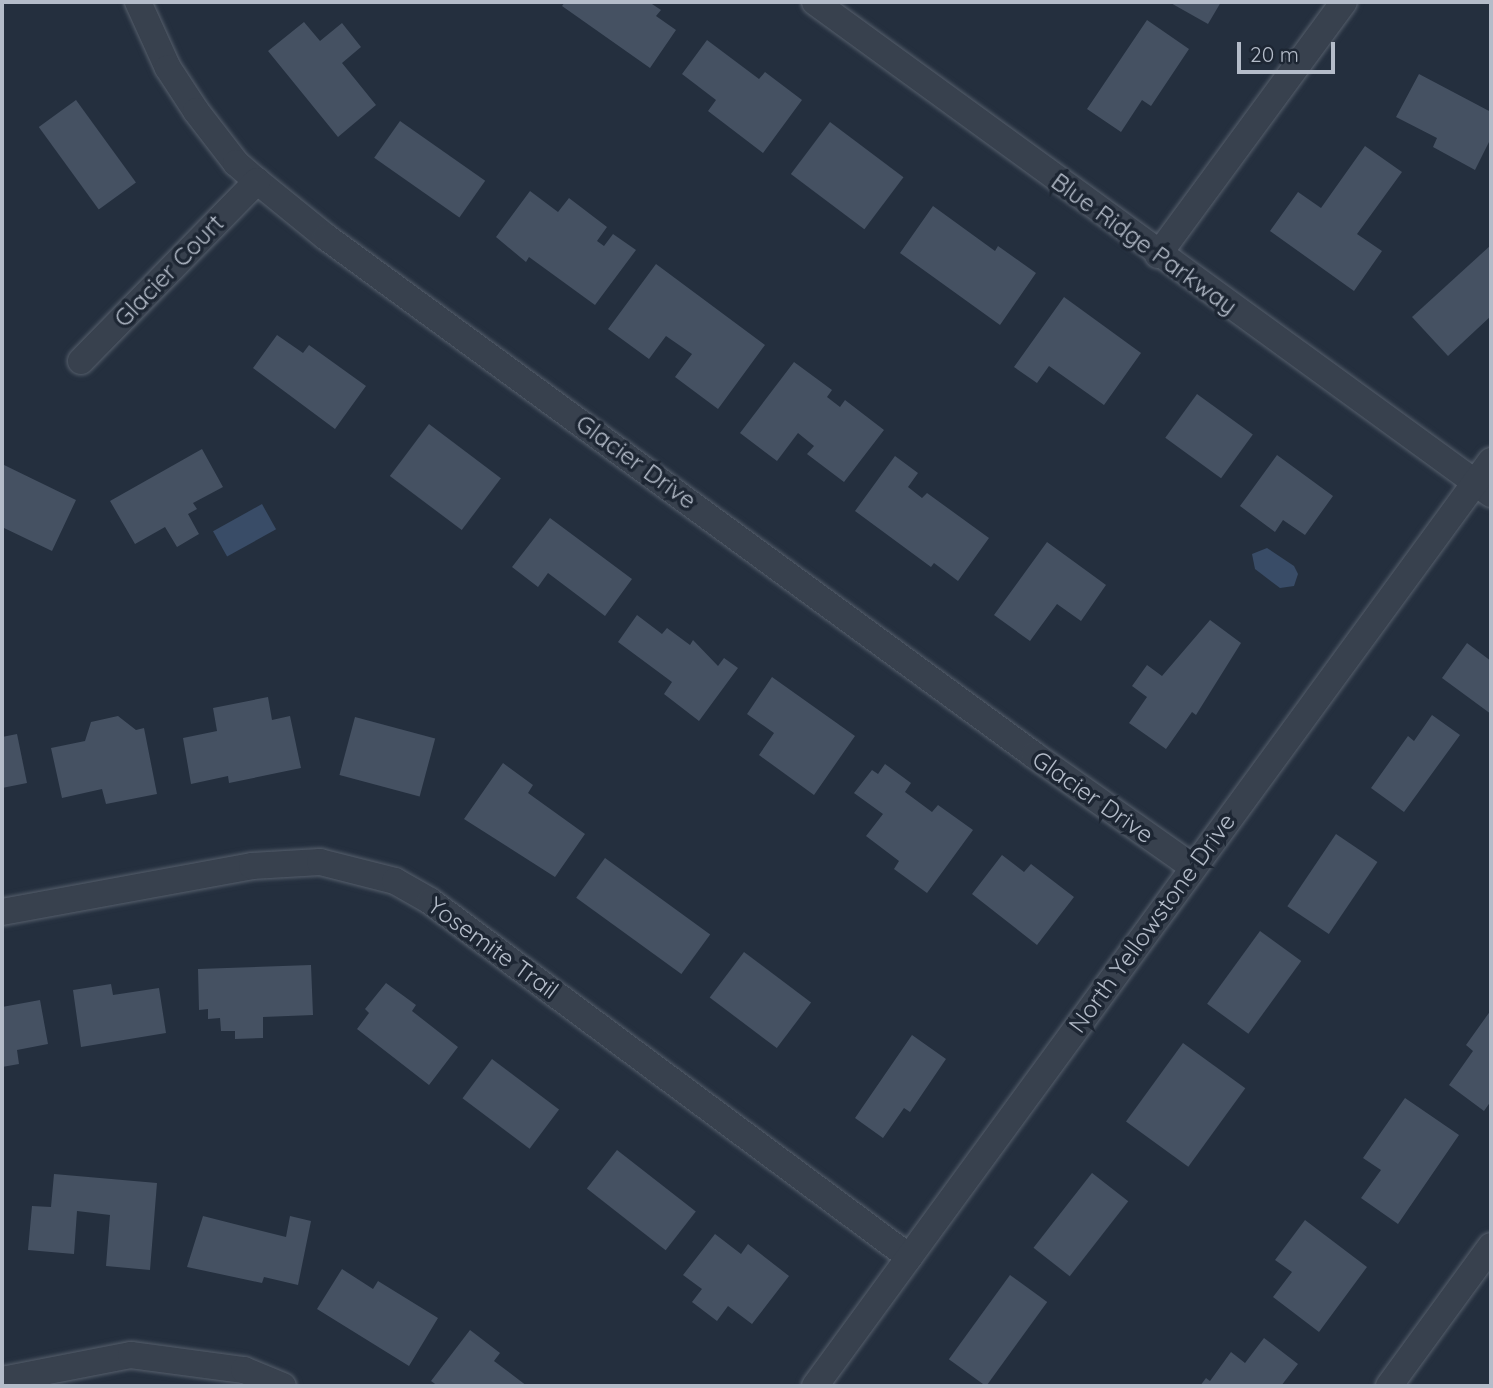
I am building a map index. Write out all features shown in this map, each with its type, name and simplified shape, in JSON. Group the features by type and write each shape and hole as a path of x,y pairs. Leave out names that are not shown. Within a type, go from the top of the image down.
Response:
{"street":[{"name":"Glacier Drive","path":"138,2 168,68 196,111 236,163 257,181 326,237 1034,755 1193,867"},
{"name":"Blue Ridge Parkway","path":"815,2 1158,255 1483,488"},
{"path":"1158,255 1344,2"},
{"name":"Glacier Court","path":"80,362 257,181"},
{"name":"North Yellowstone Drive","path":"815,1386 1193,867 1483,488 1491,461"},
{"name":"Yosemite Trail","path":"2,912 252,866 320,862 395,881 430,901 909,1257"},
{"path":"1389,1386 1491,1246"},
{"path":"2,1380 131,1355 222,1365 283,1386"}],"water":[{"path":"262,504 276,529 227,557 213,531"},
{"path":"1267,548 1294,566 1298,574 1294,586 1280,588 1255,569 1252,554"}],"building":[{"path":"565,2 649,2 661,10 656,16 676,30 650,68 562,6"},
{"path":"1169,2 1221,2 1208,24"},
{"path":"1147,20 1189,49 1151,106 1142,100 1121,132 1087,109"},
{"path":"304,22 320,41 342,23 361,47 342,63 376,105 338,137 268,51"},
{"path":"707,40 759,79 765,72 802,100 763,153 708,111 716,100 682,74"},
{"path":"1419,74 1491,112 1491,138 1475,170 1433,147 1437,138 1396,117"},
{"path":"76,100 136,183 99,210 39,127"},
{"path":"400,121 485,181 459,218 374,158"},
{"path":"830,122 903,177 864,229 791,174"},
{"path":"1365,146 1402,172 1357,234 1382,251 1354,291 1270,231 1298,192 1321,208"},
{"path":"530,191 558,212 569,198 607,227 597,241 604,246 613,234 636,250 595,305 529,257 526,262 496,237"},
{"path":"933,206 995,251 998,246 1036,273 1000,325 900,253"},
{"path":"1491,245 1491,316 1448,356 1412,317"},
{"path":"656,264 765,345 718,409 675,377 692,354 666,336 649,359 608,329"},
{"path":"1064,297 1141,353 1104,405 1049,366 1037,383 1014,367"},
{"path":"277,335 303,353 309,345 366,386 335,429 253,368"},
{"path":"794,362 832,390 827,397 840,407 845,400 884,430 844,482 807,454 814,446 798,433 777,461 740,433"},
{"path":"1197,394 1253,435 1221,478 1165,438"},
{"path":"429,424 501,478 462,530 390,476"},
{"path":"202,449 223,487 193,503 197,509 188,514 199,534 177,547 165,527 135,544 110,501"},
{"path":"1277,455 1333,496 1305,535 1283,520 1275,532 1240,506"},
{"path":"895,456 918,473 908,487 922,498 927,493 989,538 958,581 934,563 931,567 855,511"},
{"path":"2,464 76,500 52,551 4,528 2,533"},
{"path":"550,518 632,579 605,616 548,573 538,587 512,567"},
{"path":"1047,542 1106,585 1081,621 1057,604 1030,641 994,615"},
{"path":"637,615 662,634 667,628 690,645 693,640 718,666 724,658 738,668 699,721 664,694 672,682 618,642"},
{"path":"1210,620 1241,643 1196,715 1192,712 1166,749 1129,723 1147,697 1132,686 1147,665 1162,676"},
{"path":"1467,643 1491,661 1491,714 1442,678"},
{"path":"772,677 855,736 814,795 759,755 774,733 747,714"},
{"path":"268,697 272,720 290,716 301,768 229,783 228,776 191,784 183,738 217,731 213,708"},
{"path":"1432,715 1460,735 1404,812 1371,788 1408,736 1414,741"},
{"path":"118,716 136,730 144,728 157,794 106,804 102,789 62,798 51,748 85,741 91,722"},
{"path":"355,717 435,738 420,796 339,775"},
{"path":"17,734 27,783 2,788 2,737"},
{"path":"503,763 533,785 528,793 585,834 555,877 464,819"},
{"path":"885,764 911,783 905,792 932,812 938,805 973,830 927,893 894,869 899,861 866,836 883,814 854,793 872,770 878,774"},
{"path":"1336,834 1377,862 1329,934 1287,906"},
{"path":"1002,855 1024,872 1031,864 1074,897 1037,945 972,894"},
{"path":"605,858 710,934 681,974 576,898"},
{"path":"1260,931 1301,961 1248,1034 1207,1004"},
{"path":"744,952 811,1003 777,1048 710,998"},
{"path":"311,965 313,1015 263,1017 263,1038 235,1039 235,1031 221,1031 220,1018 208,1019 208,1009 199,1010 198,969"},
{"path":"386,983 416,1005 412,1011 458,1047 429,1085 357,1029 369,1013 365,1009"},
{"path":"111,984 113,995 159,988 166,1033 81,1047 73,990"},
{"path":"40,1000 48,1044 17,1050 19,1064 2,1067 2,1007"},
{"path":"1491,1010 1491,1101 1484,1111 1449,1085 1473,1051 1466,1045"},
{"path":"912,1035 946,1059 910,1112 904,1108 883,1138 855,1118"},
{"path":"1183,1043 1245,1088 1188,1167 1126,1121"},
{"path":"492,1059 559,1110 530,1149 463,1098"},
{"path":"1405,1098 1459,1135 1398,1224 1361,1198 1381,1170 1363,1158"},
{"path":"617,1150 696,1212 666,1250 587,1189"},
{"path":"1092,1173 1128,1201 1070,1276 1034,1248"},
{"path":"54,1174 157,1183 150,1270 106,1266 110,1215 77,1211 74,1254 28,1250 32,1206 51,1207"},
{"path":"203,1216 286,1237 290,1216 311,1221 298,1285 264,1277 262,1283 187,1267"},
{"path":"1305,1220 1367,1267 1319,1332 1273,1297 1292,1272 1275,1260"},
{"path":"715,1234 741,1254 748,1244 789,1276 752,1324 728,1306 717,1321 692,1302 702,1289 683,1275"},
{"path":"342,1269 373,1289 378,1281 438,1318 409,1366 317,1309"},
{"path":"1010,1275 1047,1302 986,1386 949,1359"},
{"path":"470,1330 500,1353 494,1361 527,1386 438,1386 431,1381"},
{"path":"1264,1338 1298,1364 1281,1386 1200,1386 1206,1378 1210,1381 1231,1352 1245,1363"}]}
